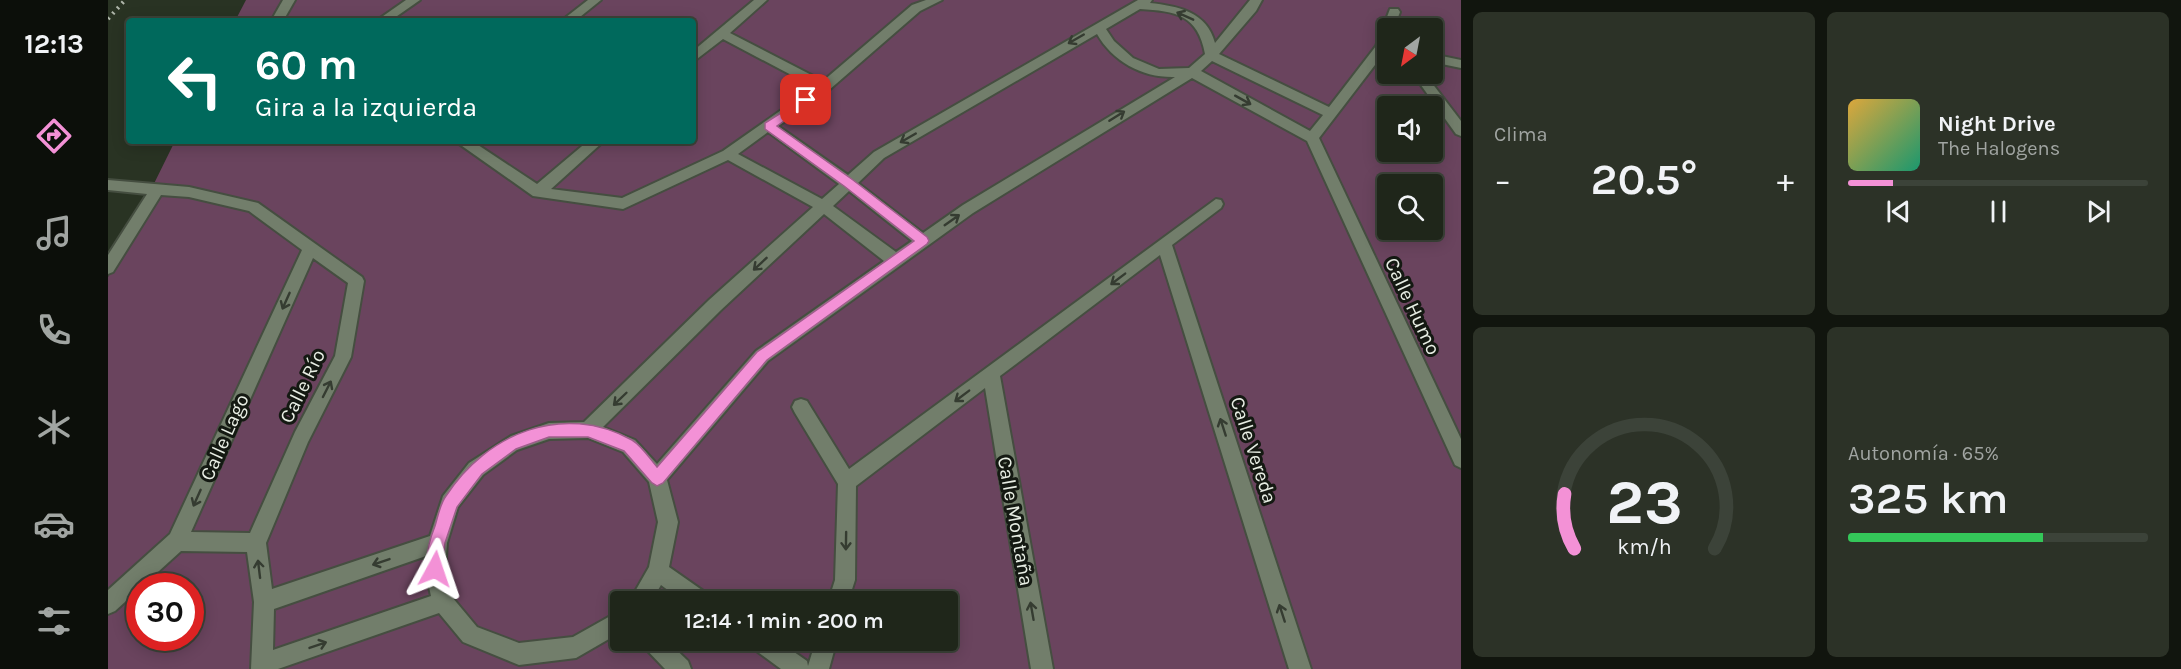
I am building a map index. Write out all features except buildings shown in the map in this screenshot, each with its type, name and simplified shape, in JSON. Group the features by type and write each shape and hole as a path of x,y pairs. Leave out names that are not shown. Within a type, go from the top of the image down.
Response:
{"street":[{"path":"279,18 289,0"},
{"path":"387,18 414,0"},
{"path":"571,18 595,0"},
{"path":"696,56 761,0"},
{"path":"466,144 538,192 623,204 728,154 824,87 919,4 936,0"},
{"path":"657,478 762,356 978,203 1192,72 1211,55 1252,8 1256,0"},
{"path":"588,430 715,305 879,155 1141,3 1163,8 1199,23 1206,33 1211,55"},
{"path":"1392,18 1394,12"},
{"path":"1098,26 1108,44 1129,61 1158,73 1192,72 1312,138 1377,57"},
{"path":"722,34 824,87"},
{"path":"1211,55 1332,113"},
{"path":"1443,60 1461,64"},
{"path":"1426,84 1461,131"},
{"path":"769,126 849,183 923,241"},
{"name":"Calle Humo","path":"1312,138 1461,459"},
{"path":"538,192 594,144"},
{"path":"728,154 823,206 896,261"},
{"name":"Calle Río","path":"108,185 189,192 253,207 356,281 343,357 301,438 256,543"},
{"path":"108,267 157,189"},
{"path":"847,482 1216,204"},
{"name":"Calle Vereda","path":"1164,244 1300,669"},
{"name":"Calle Lago","path":"108,604 177,541 310,248"},
{"name":"Calle Montaña","path":"991,373 1042,669"},
{"path":"801,407 847,482 845,580 842,591"},
{"path":"610,627 576,647 519,654 470,635 443,602 435,569 437,543 450,502 476,469 511,444 549,431 588,430 629,446 657,478 668,522 658,571 646,591"},
{"path":"177,541 256,543 264,602 262,666 443,602"},
{"path":"264,602 437,543"},
{"path":"658,571 686,591"},
{"path":"662,651 680,669"},
{"path":"773,651 798,669"},
{"path":"818,669 824,651"}],"shaded area":[{"path":"246,0 1461,0 1461,669 108,669 108,277 174,144 696,144 696,18 237,18"}],"railway":[{"path":"108,19 125,0"}],"route":[{"path":"435,569 437,543 450,502 476,469 511,444 549,431 588,430 629,446 657,478 762,356 923,241 849,183 769,126 806,100"}]}
